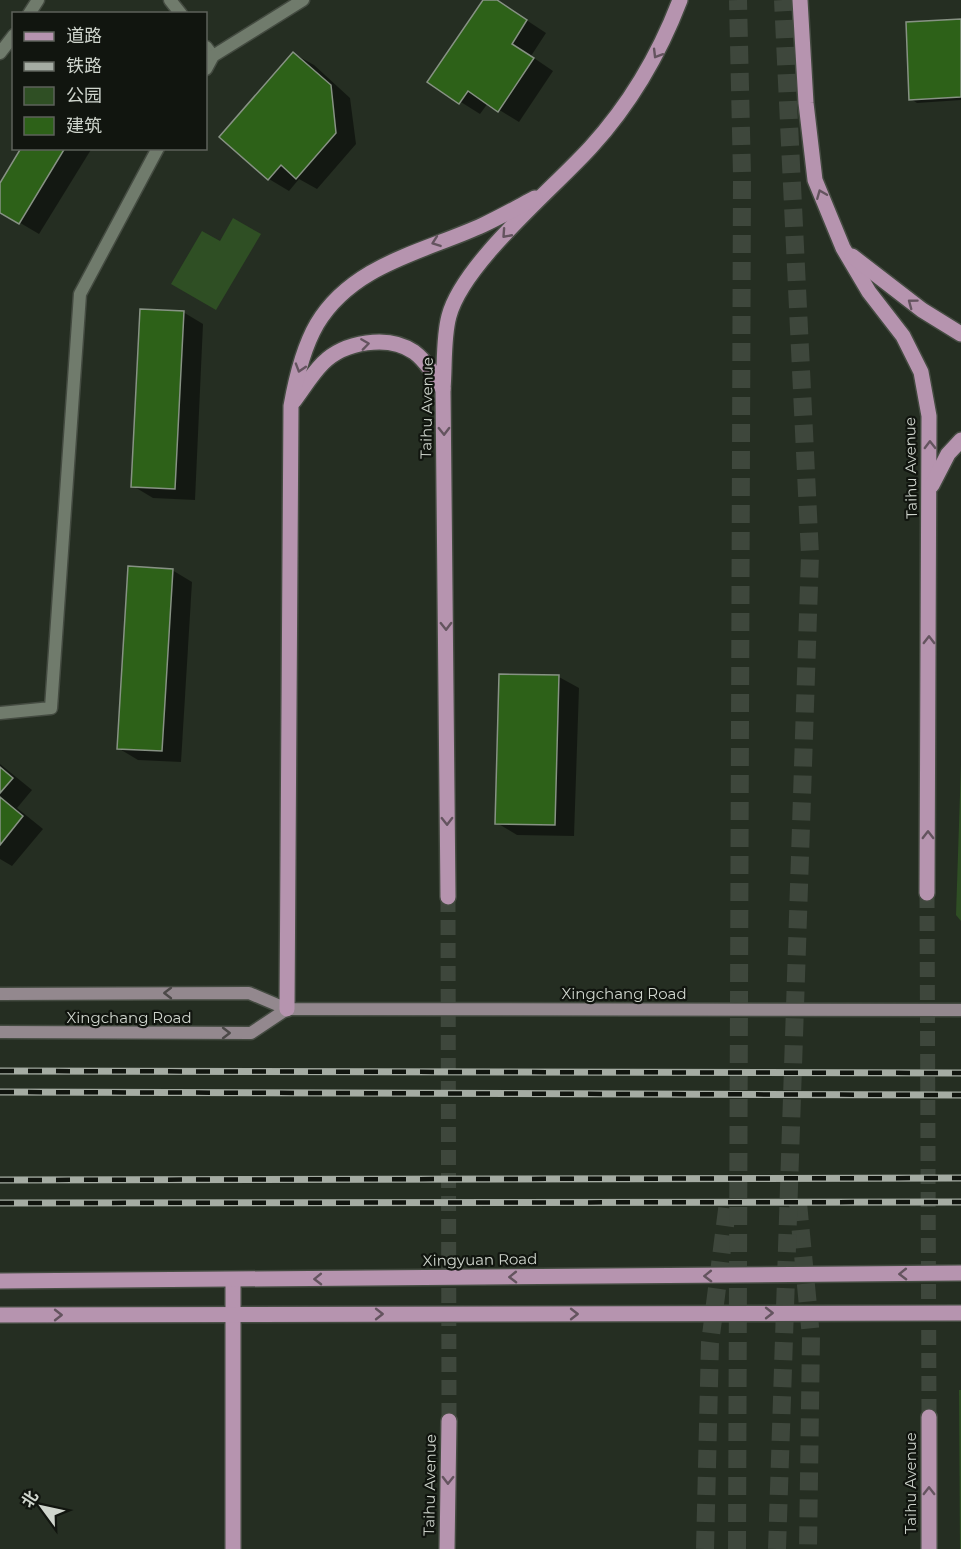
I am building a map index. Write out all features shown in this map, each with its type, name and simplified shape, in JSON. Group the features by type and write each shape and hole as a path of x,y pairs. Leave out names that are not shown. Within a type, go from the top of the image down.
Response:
{"main road":[{"name":"Taihu Avenue","path":"448,897 443,388 449,316 465,283 546,191 591,147 629,101 664,42 680,0"},
{"name":"Taihu Avenue","path":"800,0 806,104 815,180 843,248 869,292 903,336 921,372 929,416 927,893"},
{"path":"287,1009 291,406 299,368 318,323 350,286 384,266 482,226 546,191"},
{"path":"843,248 922,310 961,334"},
{"path":"291,406 323,363 345,347 372,343 394,344 412,351 422,359 443,388"},
{"path":"930,487 948,454 961,440"},
{"name":"Xingchang Road","path":"0,994 249,993 287,1009 961,1010"},
{"name":"Xingchang Road","path":"0,1032 251,1033 287,1009"},
{"name":"Xingyuan Road","path":"0,1281 961,1274"},
{"path":"233,1280 233,1549"},
{"path":"0,1315 961,1313"},
{"name":"Taihu Avenue","path":"928,1417 929,1549"},
{"name":"Taihu Avenue","path":"447,1549 449,1421"}],"lane":[{"path":"209,52 303,0"},
{"path":"0,53 12,38"},
{"path":"0,713 51,708 80,294 157,150"}],"green space":[{"path":"233,218 261,234 216,310 171,284 202,231 220,241"},
{"path":"961,764 961,921 956,915"},
{"path":"959,1390 961,1390 961,1549 960,1549"}],"building":[{"path":"483,0 497,0 527,20 512,44 534,58 498,112 468,91 459,104 427,82"},
{"path":"961,19 961,97 909,100 906,22"},
{"path":"293,52 331,85 336,133 296,179 281,165 268,180 219,137"},
{"path":"20,150 64,150 19,224 0,213 0,183"},
{"path":"140,309 184,311 175,489 131,487"},
{"path":"128,566 173,569 162,751 117,749"},
{"path":"499,674 559,675 555,825 495,824"},
{"path":"0,767 13,778 0,793"},
{"path":"0,797 23,816 0,845"}],"tunnel":[{"path":"737,1549 742,175 738,0"},
{"path":"777,1549 810,555 783,0"},
{"path":"927,893 929,1417"},
{"path":"448,897 449,1421"},
{"path":"705,1549 710,1343 728,1202"},
{"path":"798,1203 811,1337 808,1549"}],"railway":[{"path":"0,1071 961,1073"},
{"path":"0,1092 961,1095"},
{"path":"0,1180 961,1178"},
{"path":"0,1203 961,1202"}]}
